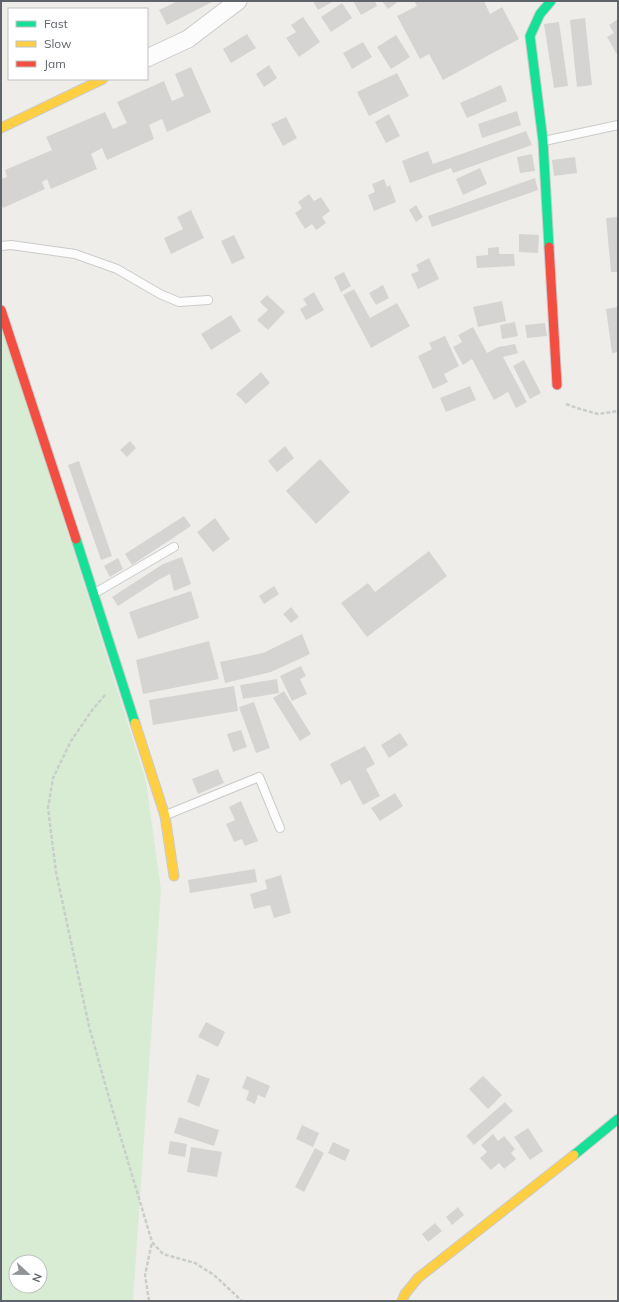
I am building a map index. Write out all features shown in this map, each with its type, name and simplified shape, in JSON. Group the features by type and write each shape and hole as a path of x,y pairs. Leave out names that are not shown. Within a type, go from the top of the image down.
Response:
{"street":[{"path":"148,58 188,38 238,1"},
{"path":"551,1 540,14 530,36 543,141 556,385"},
{"path":"1,128 101,80"},
{"path":"1,310 94,593 165,816 174,876"},
{"path":"402,1301 405,1294 418,1278 618,1119"}],"lane":[{"path":"543,141 618,125"},
{"path":"1,246 11,245 75,254 117,269 160,294 179,302 208,300"},
{"path":"94,593 174,547"},
{"path":"165,816 259,777 280,828"}],"path":[{"path":"556,385 563,403 598,414 618,411"},
{"path":"121,677 92,709 71,742 53,778 48,808 56,872 89,1026 152,1242 163,1254 195,1263 214,1275 242,1301"},
{"path":"149,1301 145,1275 152,1242"}],"green space":[{"path":"1,321 146,781 161,890 133,1301 1,1301"}],"building":[{"path":"178,1 214,1 167,25 159,10"},
{"path":"313,1 334,1 318,10"},
{"path":"353,1 375,1 377,6 361,15"},
{"path":"382,1 399,1 388,9"},
{"path":"414,1 484,1 490,14 502,7 519,39 443,80 429,54 420,59 397,16 417,6"},
{"path":"342,3 352,18 331,32 321,17"},
{"path":"303,17 320,42 299,57 286,38 296,32 291,25"},
{"path":"585,18 592,85 577,87 570,20"},
{"path":"618,19 618,52 616,53 607,37 614,33 609,25"},
{"path":"559,22 568,86 554,88 544,24"},
{"path":"247,34 256,48 231,63 223,49"},
{"path":"396,35 410,57 391,69 377,47"},
{"path":"363,42 372,57 352,69 343,53"},
{"path":"269,65 277,78 264,87 256,74"},
{"path":"191,67 211,112 167,132 162,119 149,125 154,139 107,160 102,148 91,154 97,169 51,189 47,179 42,182 45,189 3,208 1,203 1,179 7,177 5,170 52,150 46,137 105,112 113,129 127,123 117,102 164,81 172,101 184,96 175,74"},
{"path":"397,73 409,96 369,116 357,92"},
{"path":"501,85 507,101 467,118 460,103"},
{"path":"517,111 521,125 482,138 478,124"},
{"path":"389,114 400,136 386,143 375,122"},
{"path":"286,117 297,138 283,146 271,124"},
{"path":"526,131 532,145 453,173 451,168 410,183 402,161 428,151 433,164"},
{"path":"532,154 535,171 520,173 517,157"},
{"path":"575,157 577,173 554,176 552,160"},
{"path":"480,168 487,184 463,195 456,179"},
{"path":"535,178 538,190 432,227 428,216"},
{"path":"384,179 387,187 390,185 396,202 374,211 368,195 375,192 372,184"},
{"path":"309,194 314,201 321,197 330,211 322,217 326,223 316,230 312,224 305,229 295,213 302,208 298,202"},
{"path":"416,205 423,217 416,222 409,210"},
{"path":"191,210 204,238 171,254 164,238 183,229 177,217"},
{"path":"618,217 618,272 611,272 606,218"},
{"path":"519,234 539,235 538,253 519,252"},
{"path":"234,235 245,258 232,264 221,241"},
{"path":"499,247 499,254 514,254 515,266 477,268 476,256 488,255 488,248"},
{"path":"429,258 439,279 418,289 411,274 419,271 416,265"},
{"path":"344,272 351,286 341,292 334,277"},
{"path":"383,285 389,298 376,305 369,293"},
{"path":"354,289 370,318 397,303 410,326 371,348 343,295"},
{"path":"314,292 324,310 306,320 300,309 307,305 303,299"},
{"path":"267,295 285,312 268,330 257,320 268,310 260,302"},
{"path":"502,301 506,321 478,327 473,307"},
{"path":"618,307 618,352 612,353 606,309"},
{"path":"231,315 241,331 211,350 201,334"},
{"path":"515,322 518,336 502,339 500,325"},
{"path":"545,323 547,336 527,338 525,325"},
{"path":"473,327 487,353 498,347 515,344 518,353 503,357 527,402 516,408 508,392 494,400 472,359 463,365 453,347 462,342 458,335"},
{"path":"445,336 459,366 444,374 448,382 433,389 418,356 432,349 429,343"},
{"path":"524,360 541,393 530,399 513,366"},
{"path":"261,372 270,383 246,404 236,394"},
{"path":"470,386 476,400 446,412 440,398"},
{"path":"130,441 136,448 127,457 120,450"},
{"path":"285,446 294,458 277,472 268,461"},
{"path":"320,459 350,492 316,524 286,491"},
{"path":"79,461 112,556 101,560 68,465"},
{"path":"184,516 191,526 132,565 125,554"},
{"path":"215,518 230,539 213,552 197,532"},
{"path":"429,551 447,576 367,637 341,603 368,583 375,592"},
{"path":"182,557 191,584 174,591 170,574 118,606 112,597 163,564"},
{"path":"118,558 123,569 110,577 104,566"},
{"path":"274,586 279,594 264,604 259,596"},
{"path":"191,591 199,618 138,639 129,612"},
{"path":"291,607 299,617 291,623 283,614"},
{"path":"302,634 310,654 271,672 225,683 220,662 263,653"},
{"path":"209,641 219,679 143,694 136,660"},
{"path":"301,666 306,676 300,679 307,694 292,701 280,676"},
{"path":"277,679 279,693 243,699 240,685"},
{"path":"234,686 238,711 153,725 149,700"},
{"path":"284,691 311,734 300,741 273,698"},
{"path":"254,702 270,748 256,753 239,707"},
{"path":"241,730 247,747 233,752 227,734"},
{"path":"400,733 408,745 389,758 381,745"},
{"path":"365,746 375,764 366,769 380,796 363,805 350,780 341,785 330,764"},
{"path":"218,769 224,783 198,794 192,779"},
{"path":"395,793 403,806 380,821 371,808"},
{"path":"241,801 258,841 245,846 242,839 234,842 226,824 235,820 229,807"},
{"path":"255,869 257,882 190,893 188,880"},
{"path":"281,875 291,913 274,918 270,905 254,909 250,894 267,889 265,880"},
{"path":"206,1022 225,1032 218,1047 198,1037"},
{"path":"197,1074 210,1079 199,1107 187,1102"},
{"path":"247,1076 270,1086 265,1098 258,1095 255,1104 246,1100 249,1091 242,1088"},
{"path":"483,1076 502,1095 488,1109 469,1089"},
{"path":"505,1102 513,1111 474,1145 466,1136"},
{"path":"179,1117 219,1130 214,1146 174,1133"},
{"path":"302,1125 319,1133 313,1147 296,1139"},
{"path":"528,1128 543,1151 530,1160 514,1137"},
{"path":"493,1134 498,1141 504,1136 515,1149 511,1153 516,1159 504,1169 499,1163 491,1170 480,1158 487,1152 481,1145"},
{"path":"170,1141 187,1144 185,1157 168,1154"},
{"path":"333,1142 350,1150 345,1161 328,1153"},
{"path":"191,1147 222,1152 217,1177 187,1172"},
{"path":"315,1148 324,1153 304,1192 295,1187"},
{"path":"458,1207 464,1215 452,1225 446,1217"},
{"path":"435,1223 442,1231 428,1242 422,1234"}],"traffic: fast":[{"path":"549,247 543,141 530,36 540,14 551,1"},
{"path":"76,539 135,723"},
{"path":"574,1155 618,1119"}],"traffic: slow":[{"path":"1,128 101,80"},
{"path":"135,723 165,816 174,876"},
{"path":"402,1301 405,1294 418,1278 574,1155"}],"traffic: jam":[{"path":"549,247 557,385"},
{"path":"1,310 76,539"}]}
